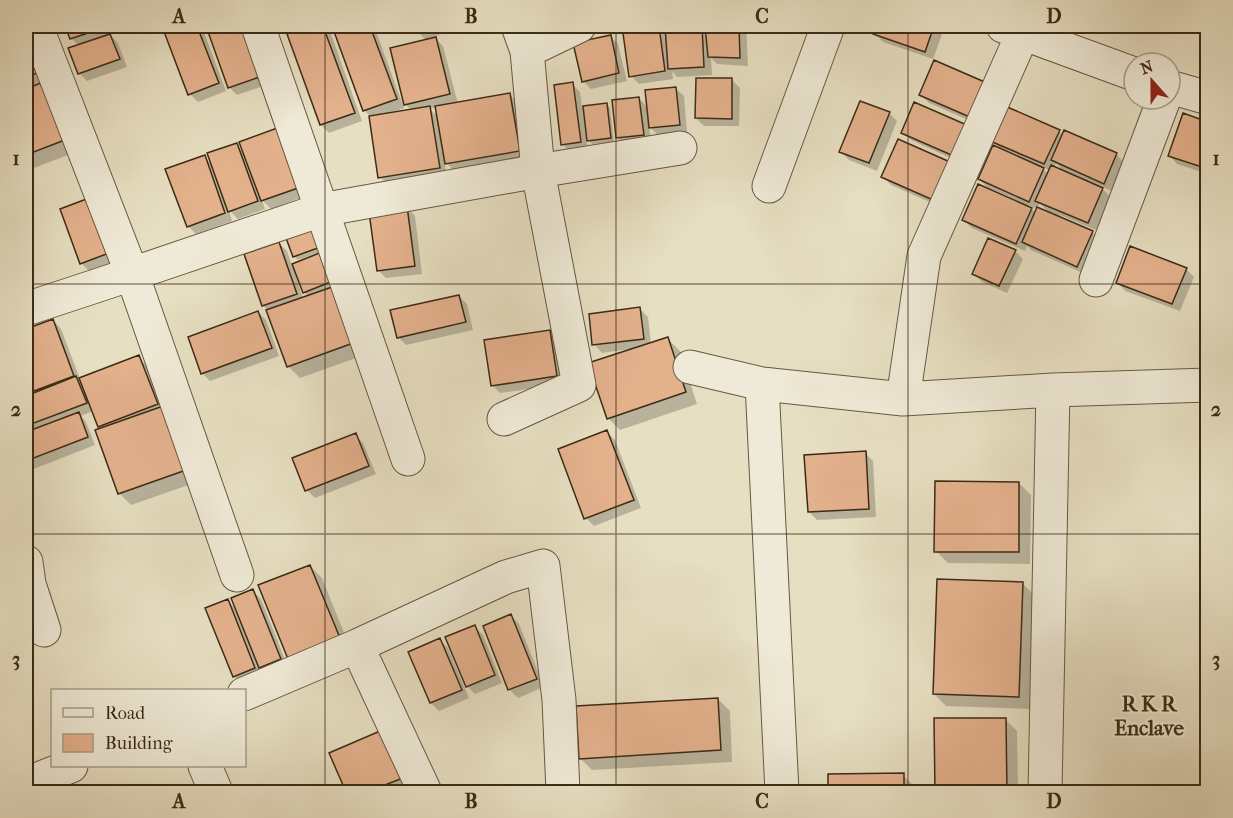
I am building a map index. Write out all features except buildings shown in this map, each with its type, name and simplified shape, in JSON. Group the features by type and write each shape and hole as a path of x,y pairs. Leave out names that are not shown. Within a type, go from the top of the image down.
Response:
{"street":[{"path":"36,26 132,274 237,575"},
{"path":"258,26 408,459"},
{"path":"504,419 579,385 538,171 523,38 579,26"},
{"path":"770,186 828,26"},
{"path":"903,399 924,256 1013,29 1122,70"},
{"path":"1182,90 1208,98"},
{"path":"1096,280 1159,111"},
{"path":"26,309 321,210 680,148"},
{"path":"690,368 762,384 903,399 1053,390 1208,385"},
{"path":"762,384 782,792"},
{"path":"1045,792 1053,390"},
{"path":"26,562 29,584 44,630"},
{"path":"246,693 357,646 506,577 543,566 560,700 563,792"},
{"path":"357,646 425,792"},
{"path":"26,784 66,767"},
{"path":"206,767 216,792"}],"district":[{"name":"R K R Enclave","path":"1149,716"}]}
